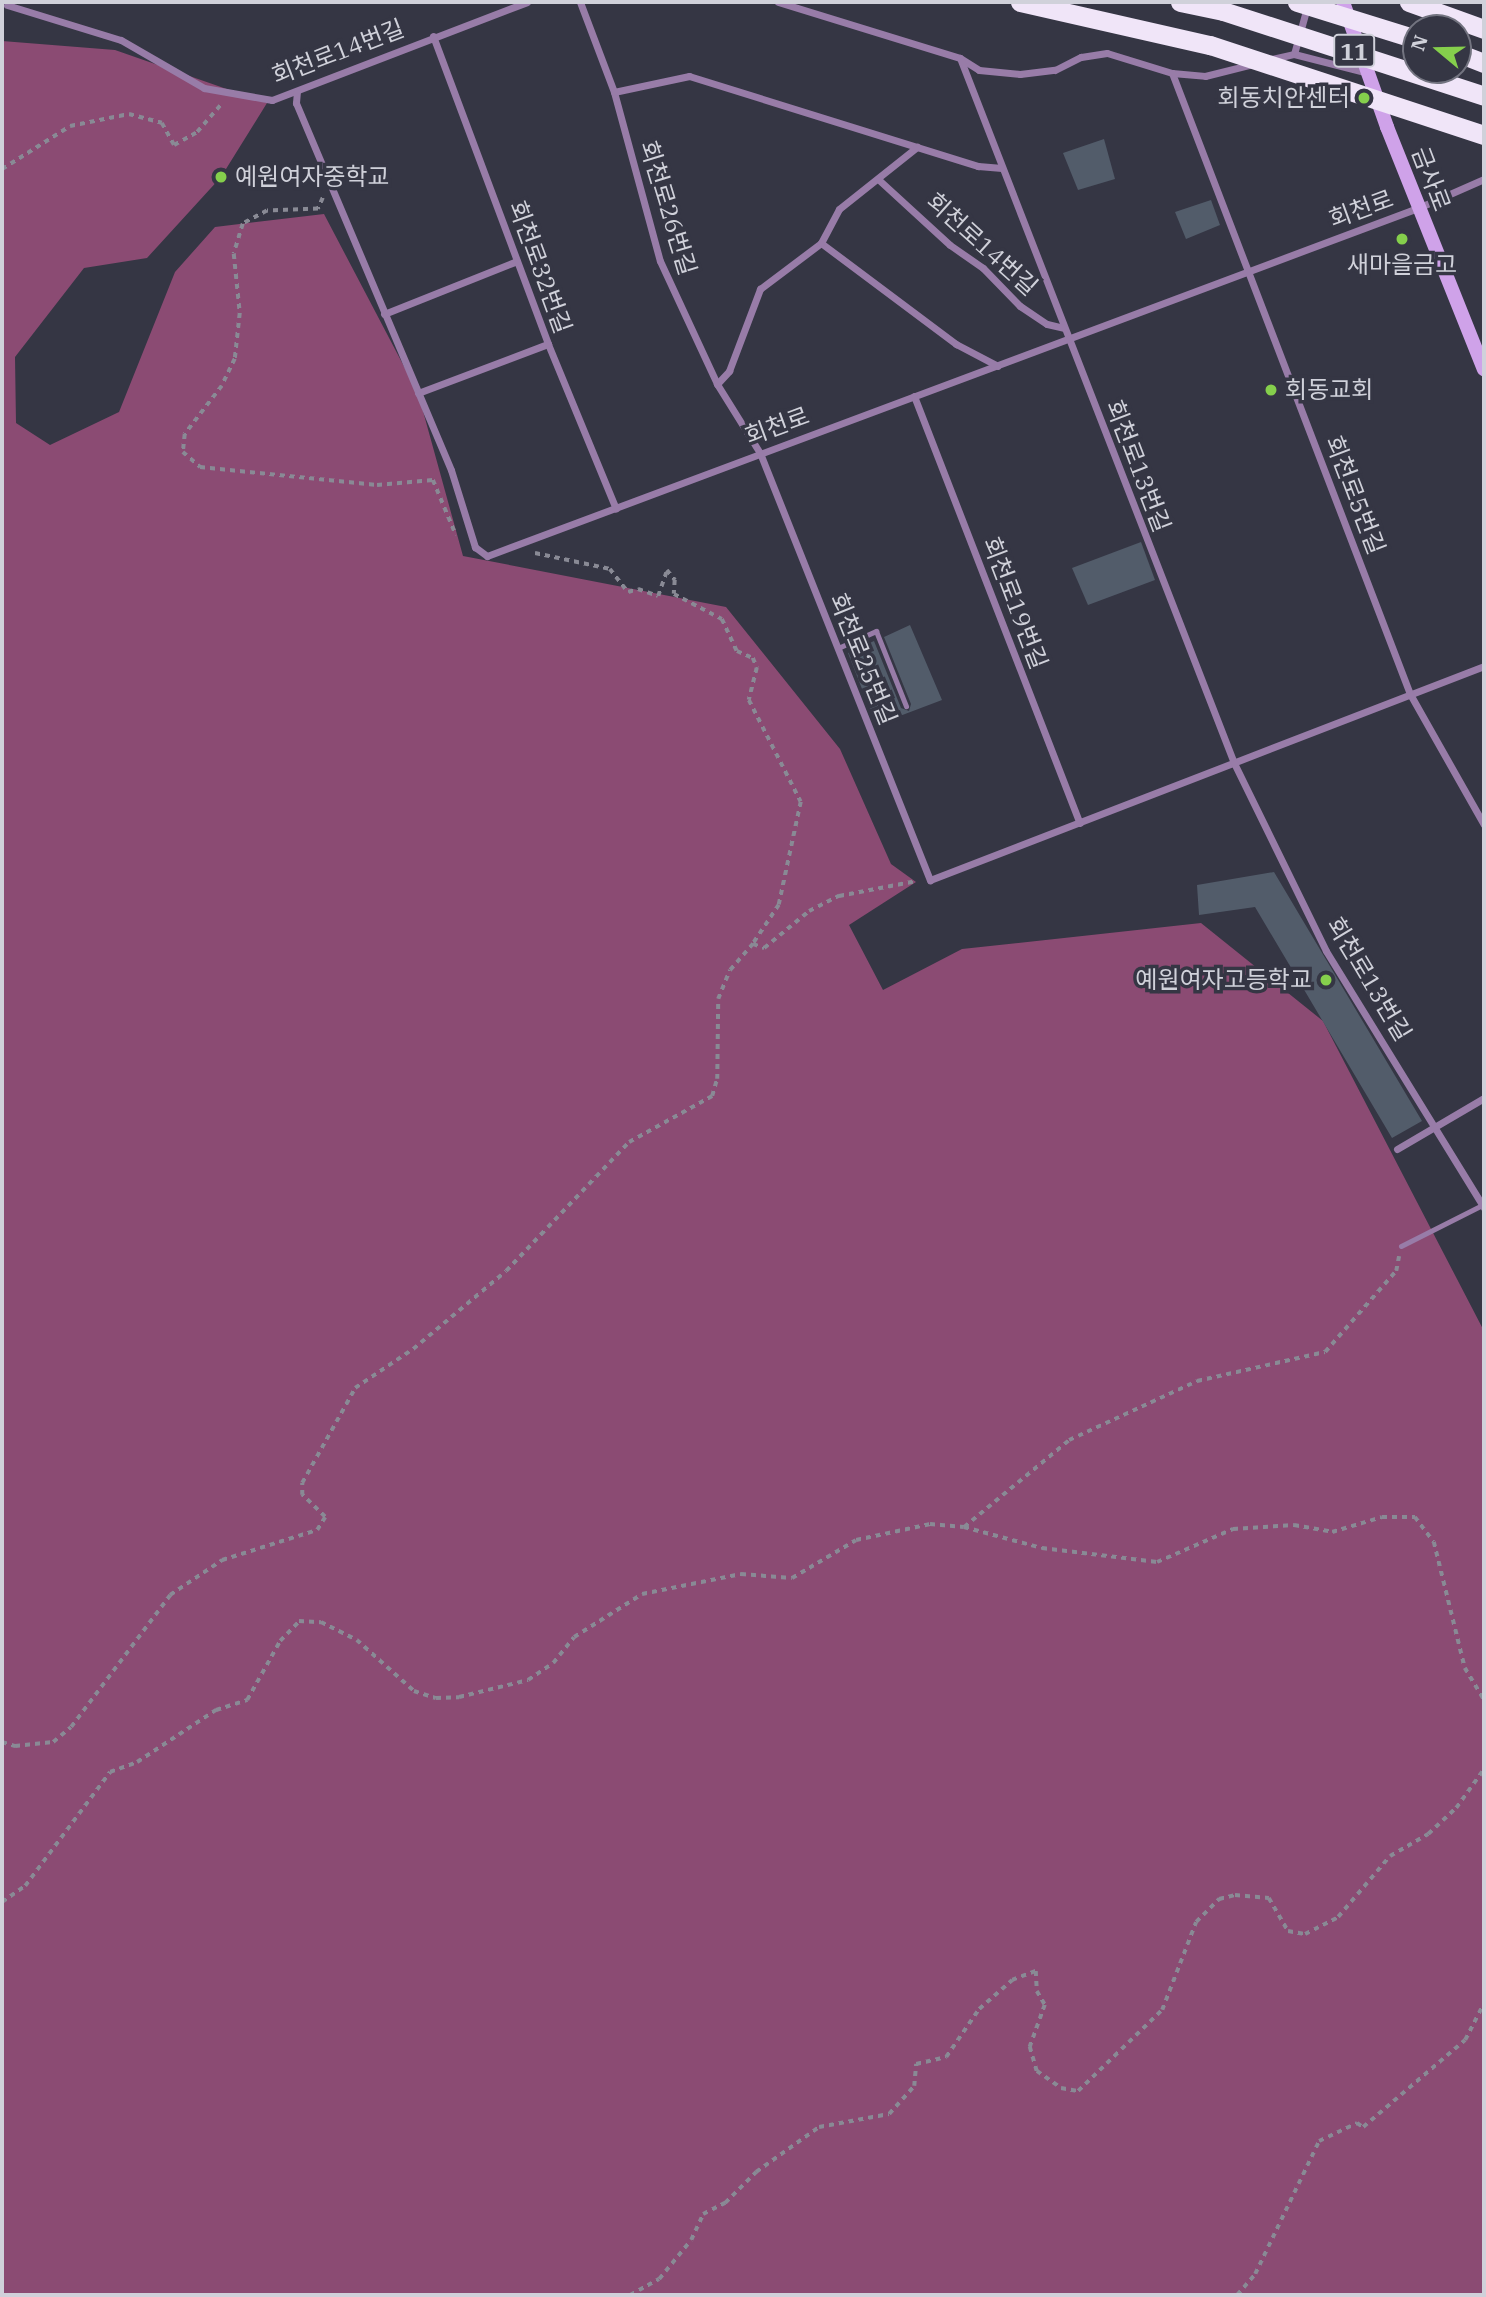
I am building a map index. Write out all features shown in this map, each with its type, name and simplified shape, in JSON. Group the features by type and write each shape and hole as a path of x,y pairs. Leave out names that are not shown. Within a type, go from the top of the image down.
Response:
{"highway":[{"path":"1020,2 1210,45 1484,135"},
{"name":"11","path":"1181,2 1223,11 1484,96"},
{"name":"11","path":"1297,2 1402,35"},
{"path":"1409,2 1484,29"}],"main road":[{"name":"금사로","path":"1343,2 1418,208 1484,369"}],"street":[{"name":"회천로14번길","path":"7,5 121,40 204,88 272,100 527,2"},
{"name":"회천로26번길","path":"580,2 614,92 660,261 717,384 760,453"},
{"path":"778,2 960,58 979,70 1020,74 1055,70 1081,57 1107,53 1172,73 1205,76 1294,54 1369,74"},
{"path":"1294,54 1309,2"},
{"name":"회천로32번길","path":"433,36 548,344 615,509"},
{"name":"회천로14번길","path":"960,58 1068,340"},
{"path":"1172,73 1249,270"},
{"name":"회천로14번길","path":"614,92 689,76 978,166 1002,168"},
{"name":"회천로","path":"297,91 296,103 451,470 475,547 487,556 1418,208 1484,179"},
{"path":"717,384 729,371 760,289 821,243 839,209 880,180 917,147"},
{"name":"회천로14번길","path":"880,180 950,245 983,268 1020,306 1047,324 1064,328"},
{"path":"821,243 956,344 998,366"},
{"path":"384,314 517,261"},
{"name":"회천로5번길","path":"1249,270 1410,694 1484,825"},
{"name":"회천로13번길","path":"1068,340 1234,763 1326,951 1437,1126 1483,1207"},
{"path":"418,393 548,344"},
{"name":"회천로19번길","path":"914,396 1080,823"},
{"name":"회천로25번길","path":"760,453 930,880"},
{"path":"930,880 1484,666"},
{"path":"1397,1149 1484,1098"}],"lane":[{"path":"838,648 876,631 906,706"},
{"path":"1401,1245 1483,1207"}],"path":[{"path":"2,169 70,126 129,114 162,123 174,145 197,132 236,92"},
{"path":"331,185 318,209 267,211 243,224 233,254 240,313 235,359 222,386 184,434 183,452 200,467 377,485 433,480 460,543"},
{"path":"2,1742 15,1746 53,1742 71,1727 170,1595 222,1560 317,1530 325,1517 302,1495 302,1483 355,1388 413,1349 506,1271 629,1142 712,1096 717,1079 718,999 730,970 753,944 779,905 802,802 749,700 757,668 753,658 737,651 722,619 674,594 675,580 667,570 658,596 638,589 628,592 610,569 531,553"},
{"path":"753,944 764,948 809,911 839,896 930,880"},
{"path":"964,1527 1048,1453 1081,1434 1197,1381 1325,1352 1396,1271 1401,1245"},
{"path":"2,1902 25,1886 110,1772 137,1762 216,1710 247,1700 279,1641 299,1621 321,1622 357,1640 414,1691 459,1697 528,1680 553,1663 574,1637 642,1594 741,1574 792,1578 856,1540 884,1531 930,1524 964,1527 1042,1548 1157,1562 1233,1529 1294,1525 1332,1532 1382,1517 1415,1517 1434,1542 1465,1668 1484,1700"},
{"path":"630,2295 659,2279 691,2240 703,2214 725,2203 756,2172 818,2127 889,2114 914,2086 916,2064 946,2057 979,2010 1013,1980 1036,1971 1037,1992 1045,2005 1030,2047 1037,2071 1061,2088 1079,2091 1161,2010 1196,1922 1219,1899 1235,1895 1269,1898 1288,1931 1306,1934 1338,1917 1390,1856 1428,1834 1456,1808 1484,1769"},
{"path":"1237,2295 1255,2274 1319,2141 1357,2123 1363,2127 1465,2040 1484,2003"}],"shaded area":[{"path":"2,41 115,50 267,103 221,177 147,258 84,268 15,357 16,423 50,445 119,412 175,272 215,227 324,214 418,393 463,556 726,607 840,749 891,864 916,882 849,925 883,990 962,949 1201,923 1323,1021 1484,1331 1484,2295 2,2295"}],"building":[{"path":"1104,139 1115,179 1078,190 1063,153"},
{"path":"1211,200 1220,225 1186,239 1175,212"},
{"path":"1141,542 1155,580 1088,605 1072,568"},
{"path":"910,625 942,700 876,725 848,653 874,641 901,708 909,711 911,704 884,637"},
{"name":"예원여자고등학교","path":"1274,872 1422,1121 1392,1138 1255,907 1199,915 1197,885"}],"place":[{"name":"회동치안센터","path":"1364,98"},
{"name":"예원여자중학교","path":"221,177"},
{"name":"새마을금고","path":"1402,239"},
{"name":"회동교회","path":"1271,390"},
{"name":"예원여자고등학교","path":"1326,980"}]}
